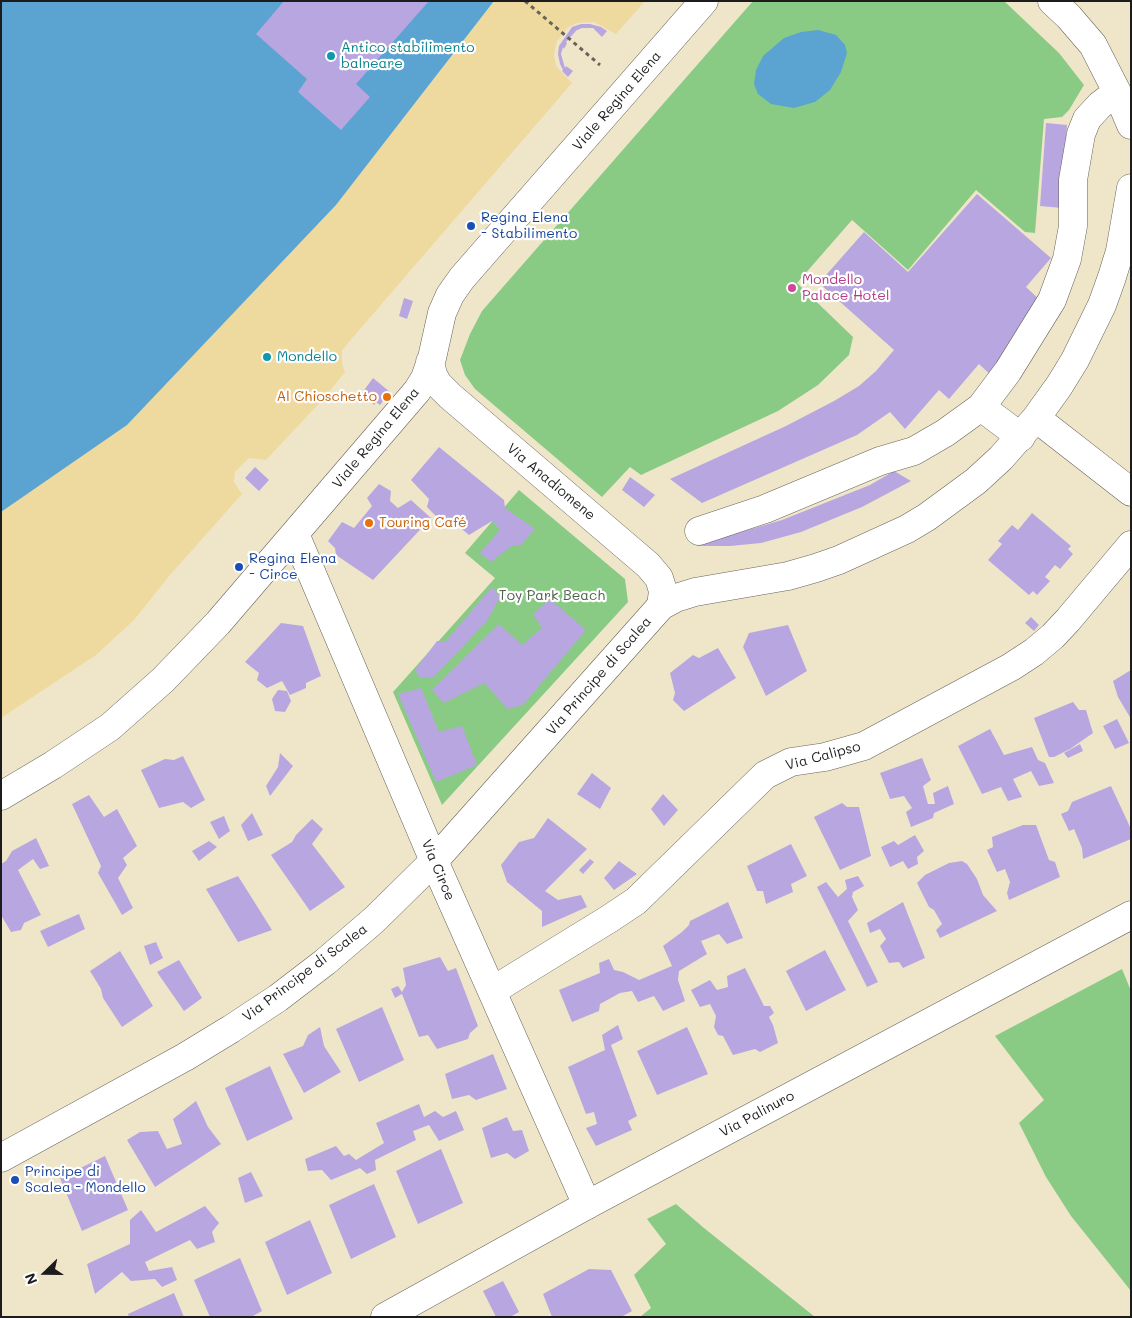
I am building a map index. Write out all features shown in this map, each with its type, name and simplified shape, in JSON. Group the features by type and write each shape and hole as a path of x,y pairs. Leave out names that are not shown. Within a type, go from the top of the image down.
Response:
{"street":[{"name":"Viale Regina Elena","path":"1,796 53,765 110,727 164,680 218,623 408,401 425,378 442,314 450,295 462,278 704,1"},
{"path":"1052,1 1069,17 1093,45 1117,92 1131,126"},
{"path":"699,531 765,508 880,462 914,451 945,434 981,406 1008,372 1052,300 1067,259 1071,234 1073,180 1081,134 1087,119 1100,105 1117,92"},
{"name":"Via Principe di Scalea","path":"1,1158 231,1029 278,998 325,962 374,920 434,861 661,606 676,598 695,592 788,576 816,568 863,550 907,529 976,481 1029,428 1075,360 1102,305 1120,251 1131,188"},
{"name":"Via Anadiomene","path":"430,362 436,379 450,396 648,565 659,578 663,591 661,606"},
{"path":"981,406 1029,428 1131,492"},
{"name":"Via Circe","path":"295,534 434,861 586,1205"},
{"name":"Via Calipso","path":"492,991 636,901 765,775 791,762 825,757 864,746 1011,667 1034,652 1068,620 1131,545"},
{"name":"Via Palinuro","path":"386,1317 586,1205 1131,915"}],"path":[{"path":"525,1 600,65"}],"green space":[{"path":"753,1 1004,1 1059,53 1084,85 1069,110 1062,117 1044,119 1035,233 1025,232 976,190 908,270 852,220 797,283 853,337 849,355 818,385 778,411 641,475 630,467 602,497 475,389 465,375 460,360 470,334 482,311"},
{"name":"Toy Park Beach","path":"519,490 625,579 628,602 442,805 393,692 495,578 465,553"},
{"path":"1122,969 1131,991 1131,1291 1071,1216 1046,1177 1019,1123 1044,1100 995,1036"},
{"path":"676,1204 815,1317 640,1317 651,1308 634,1275 666,1244 647,1219"}],"sand":[{"name":"Mondello","path":"494,1 645,1 616,34 594,22 577,23 567,28 556,43 554,56 556,66 572,83 342,350 342,363 345,372 325,397 266,460 249,458 235,472 234,482 242,494 170,575 134,620 96,655 1,718 1,512 127,424 336,205"}],"water":[{"path":"1,1 494,1 336,205 127,425 1,512"},
{"path":"818,30 836,35 845,45 847,53 841,72 830,90 815,102 794,108 771,104 758,94 754,84 756,70 763,56 784,38 801,32"}],"building":[{"name":"Antico stabilimento balneare","path":"284,1 429,1 356,84 370,97 341,130 298,92 307,79 256,34"},
{"path":"590,24 607,31 602,37 593,28 582,28 575,31 566,42 561,54 565,68 566,66 573,71 568,77 562,71 558,54 559,46 572,27"},
{"path":"1046,123 1067,125 1062,208 1040,206"},
{"path":"977,194 1051,258 1026,287 1045,305 997,381 979,364 949,399 939,390 905,429 890,412 857,435 702,503 670,479 786,426 834,401 859,386 876,371 894,350 819,283 864,232 908,272"},
{"path":"404,298 413,301 407,319 399,316"},
{"path":"373,378 390,392 380,405 376,402 374,405 362,393"},
{"path":"439,447 504,500 505,508 535,529 520,546 513,545 491,562 480,553 500,530 492,521 469,535 451,520 442,522 427,507 429,499 411,480"},
{"path":"255,467 269,480 259,491 245,478"},
{"path":"894,471 911,481 862,507 801,532 761,543 730,546 697,546 697,538 730,531 741,532 782,520 870,485"},
{"path":"630,477 655,495 644,507 622,490"},
{"path":"379,484 391,491 390,501 398,508 411,500 431,518 373,580 336,555 335,548 328,541 342,522 354,528 372,506 367,498"},
{"path":"1032,513 1071,546 1068,549 1073,554 1060,569 1055,565 1045,577 1050,581 1037,595 1033,591 1029,595 988,560 1002,544 998,541 1012,525 1018,530"},
{"path":"492,587 500,597 487,621 434,677 420,678 415,670 437,641 446,641"},
{"path":"550,599 586,630 523,705 508,709 484,683 444,703 432,690 499,624 522,645 542,628 533,614"},
{"path":"1031,617 1039,625 1034,631 1025,623"},
{"path":"281,623 303,626 321,676 306,683 306,688 290,695 282,681 267,688 257,680 259,673 245,662"},
{"path":"788,625 807,671 766,696 743,647 749,633"},
{"path":"718,648 736,678 684,711 673,700 675,693 670,673 693,655 699,658"},
{"path":"1131,670 1131,719 1118,697 1113,681"},
{"path":"421,688 439,732 462,726 477,765 436,782 398,694"},
{"path":"278,690 287,691 291,701 285,712 275,711 272,699"},
{"path":"1073,702 1079,710 1086,710 1093,733 1070,749 1054,757 1049,757 1034,718"},
{"path":"1117,719 1129,743 1115,749 1103,726"},
{"path":"990,729 1004,755 1032,747 1038,760 1045,763 1054,783 1039,786 1031,771 1013,779 1022,797 1008,801 1001,787 982,794 958,746"},
{"path":"1080,744 1083,751 1068,758 1064,753"},
{"path":"280,753 293,766 270,796 266,786 278,767"},
{"path":"183,756 205,800 191,808 183,802 159,808 141,770 165,759 174,760"},
{"path":"922,758 931,780 923,786 928,804 935,804 933,793 948,786 954,804 934,813 933,818 911,827 906,812 912,808 904,796 890,799 880,773"},
{"path":"592,773 611,788 600,809 577,794"},
{"path":"1111,786 1131,829 1131,839 1083,859 1082,848 1074,829 1069,831 1061,814 1068,811 1072,802"},
{"path":"663,794 678,810 664,826 651,809"},
{"path":"89,795 104,817 117,809 137,846 123,858 127,865 118,878 133,908 122,915 98,873 101,866 72,804"},
{"path":"842,803 847,807 859,807 871,856 840,870 814,817"},
{"path":"252,813 263,835 248,841 241,825"},
{"path":"224,816 230,831 219,839 210,822"},
{"path":"548,818 587,849 545,891 558,900 581,895 587,907 542,927 542,911 507,882 501,865 519,842 534,838"},
{"path":"312,819 323,829 312,844 345,887 310,911 271,855 292,842 296,835"},
{"path":"1023,825 1036,825 1049,860 1055,862 1060,877 1009,900 1007,893 1010,882 1005,869 997,872 987,850 993,847 992,837"},
{"path":"915,835 924,851 917,857 918,864 908,869 903,861 890,867 881,847 894,841 898,845"},
{"path":"36,838 49,866 40,869 33,859 18,870 41,915 24,923 21,930 11,932 1,915 1,864 6,861 12,851"},
{"path":"209,841 217,847 199,861 192,851"},
{"path":"791,844 807,876 791,884 793,892 766,904 763,891 757,891 747,866"},
{"path":"590,859 594,862 583,874 579,870"},
{"path":"619,861 637,874 614,890 604,878"},
{"path":"962,861 967,864 977,879 983,895 997,911 940,938 936,930 942,924 934,910 929,907 917,883 925,875 949,863"},
{"path":"238,876 272,930 238,942 206,889"},
{"path":"858,876 864,886 853,892 852,897 858,910 848,921 878,982 867,987 817,887 826,882 838,897 847,889 845,880"},
{"path":"728,902 743,938 727,944 719,934 701,941 707,954 679,971 678,980 685,1001 663,1011 654,996 638,1002 632,991 620,993 600,1004 599,1011 572,1022 559,990 600,973 599,963 609,959 614,970 639,980 672,966 663,946 682,932 689,925 690,921"},
{"path":"903,902 925,958 903,968 899,962 889,963 880,946 886,939 880,929 870,933 867,923"},
{"path":"79,914 85,929 48,947 40,931"},
{"path":"156,942 163,958 150,965 144,946"},
{"path":"825,950 846,990 806,1011 786,971"},
{"path":"120,951 153,1006 122,1027 103,998 101,989 90,971"},
{"path":"440,957 448,971 456,968 478,1026 470,1033 468,1039 437,1049 428,1035 419,1037 402,994 395,998 391,989 398,986 402,992 406,985 403,968"},
{"path":"179,960 202,998 184,1011 157,972"},
{"path":"745,968 764,1006 770,1006 774,1013 769,1017 778,1043 760,1052 755,1049 733,1055 723,1036 718,1035 714,1027 716,1016 710,1004 700,1007 691,990 710,980 717,990 728,987 727,976"},
{"path":"382,1007 404,1060 359,1082 336,1029"},
{"path":"618,1025 623,1039 611,1045 637,1116 628,1121 632,1130 596,1146 586,1128 597,1124 594,1112 586,1114 568,1067 605,1050 602,1035"},
{"path":"320,1027 324,1046 341,1072 304,1093 283,1054 303,1046 308,1035"},
{"path":"687,1027 708,1074 657,1095 637,1051"},
{"path":"493,1054 507,1089 476,1100 469,1095 452,1099 445,1074"},
{"path":"270,1066 293,1119 247,1141 225,1088"},
{"path":"196,1101 208,1127 221,1144 155,1187 127,1140 140,1132 158,1131 167,1149 182,1144 173,1119"},
{"path":"419,1104 424,1117 435,1111 443,1117 456,1111 464,1130 439,1141 429,1125 413,1131 416,1140 375,1160 376,1170 367,1174 360,1168 331,1180 322,1170 308,1171 305,1159 336,1146 344,1156 349,1154 356,1160 384,1143 376,1123"},
{"path":"507,1117 513,1131 522,1130 529,1151 515,1159 507,1153 491,1158 482,1128"},
{"path":"441,1149 463,1203 418,1224 396,1171"},
{"path":"105,1156 128,1210 82,1231 60,1178"},
{"path":"251,1172 263,1196 245,1203 238,1178"},
{"path":"374,1184 396,1237 351,1259 329,1205"},
{"path":"205,1206 219,1223 212,1232 215,1242 197,1249 190,1240 145,1262 149,1271 172,1267 177,1280 162,1287 155,1279 131,1281 122,1272 95,1294 87,1264 130,1244 130,1220 141,1210 156,1232"},
{"path":"310,1220 332,1273 287,1295 265,1242"},
{"path":"240,1258 262,1311 251,1317 210,1317 194,1280"},
{"path":"589,1269 611,1270 632,1311 621,1317 552,1317 543,1294"},
{"path":"503,1281 519,1312 510,1317 496,1317 483,1291"},
{"path":"174,1293 184,1317 129,1317 128,1314"}],"place":[{"name":"Antico stabilimento balneare","path":"331,56"},
{"name":"Regina Elena - Stabilimento","path":"471,226"},
{"name":"Mondello Palace Hotel","path":"792,288"},
{"name":"Mondello","path":"267,357"},
{"name":"Al Chioschetto","path":"387,397"},
{"name":"Touring Café","path":"369,523"},
{"name":"Regina Elena - Circe","path":"239,567"},
{"name":"Principe di Scalea - Mondello","path":"15,1180"}]}
